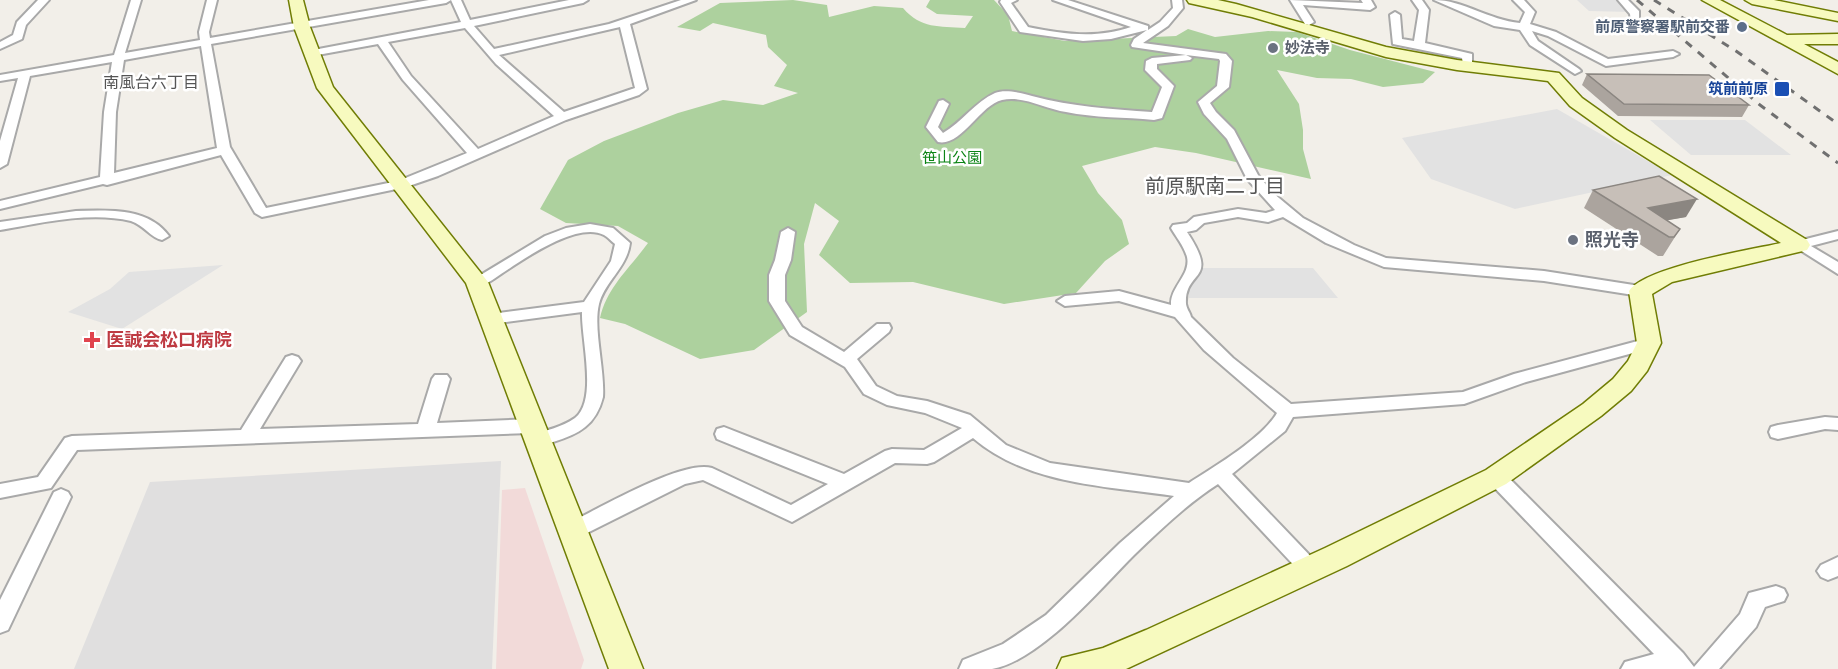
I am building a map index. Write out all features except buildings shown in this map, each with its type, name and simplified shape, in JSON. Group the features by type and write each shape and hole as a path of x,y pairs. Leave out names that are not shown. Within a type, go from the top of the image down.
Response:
{"street":[{"path":"0,46 18,37 21,24 44,0"},
{"path":"106,181 106,152 117,58 136,0"},
{"path":"212,0 204,32 225,150 262,213 401,184 562,117 635,93 641,89 624,22"},
{"path":"296,0 302,27 325,88 477,282 626,669"},
{"path":"0,78 446,0"},
{"path":"456,0 467,25 523,84 562,117"},
{"path":"312,53 467,25 583,0"},
{"path":"493,53 572,36 691,0"},
{"path":"1012,0 1005,2 1024,30 1058,37 1083,38 1119,36 1141,27"},
{"path":"1058,0 1141,27 1156,29"},
{"path":"1177,0 1178,8 1156,29 1138,40 1136,45 1222,56 1226,61 1223,87 1204,102 1206,110 1230,134 1254,180 1284,211 1360,254 1384,262 1552,276 1640,291 1664,277 1838,235"},
{"path":"1194,0 1224,3 1374,50 1468,68 1553,77 1576,102 1622,134 1838,269"},
{"path":"1295,0 1370,7 1366,0"},
{"path":"1295,0 1309,22"},
{"path":"1417,0 1424,10 1419,45"},
{"path":"1439,0 1498,24 1552,34 1606,63 1673,54"},
{"path":"1518,0 1530,12 1524,27"},
{"path":"1623,0 1635,14 1635,20"},
{"path":"1708,0 1838,69"},
{"path":"1752,0 1838,17"},
{"path":"1395,15 1397,42 1468,56 1468,68"},
{"path":"1524,27 1534,43 1575,71"},
{"path":"1785,40 1838,39"},
{"path":"381,40 406,78 475,154"},
{"path":"944,104 932,127 942,139 962,128 976,111 999,96 1022,97 1067,109 1154,116 1158,115 1160,103 1168,86 1151,70 1152,61 1173,58 1226,61"},
{"path":"0,164 25,74"},
{"path":"1,206 46,192 106,181 225,150"},
{"path":"1284,211 1268,218 1238,213 1199,220 1191,227 1178,228 1192,251 1195,266 1181,290 1179,309 1193,329 1250,382 1287,411 1464,398 1520,378 1649,343"},
{"path":"0,226 67,217 115,216 147,222 162,236"},
{"path":"0,491 44,483 72,443 426,429 534,433 578,425 588,416 594,403 590,306 620,260 623,243 616,236 601,230 585,228 567,230 477,282"},
{"path":"788,232 783,261 777,275 777,301 796,331 850,363 870,390 892,401 927,407 964,420 999,450 1047,470 1192,490"},
{"path":"1074,669 1106,662 1158,640 1310,569 1496,477 1592,410 1622,385 1638,365 1649,343 1640,291"},
{"path":"1065,301 1119,296 1183,314"},
{"path":"491,319 590,306"},
{"path":"845,360 883,328"},
{"path":"247,436 292,361"},
{"path":"426,429 441,379"},
{"path":"972,669 971,667 1011,651 1054,622 1192,490 1219,473 1279,426 1287,411"},
{"path":"1778,432 1825,423 1838,424"},
{"path":"572,531 681,477 705,473 792,514 892,456 927,457 975,429"},
{"path":"724,434 846,483"},
{"path":"1219,473 1310,569"},
{"path":"1496,477 1679,665"},
{"path":"0,622 61,497"},
{"path":"1704,669 1748,620 1757,599 1776,595"},
{"path":"1633,669 1679,665"}],"shaded area":[{"path":"1577,0 1619,0 1632,12 1589,11"},
{"path":"1557,109 1672,175 1515,209 1431,179 1402,138"},
{"path":"1650,120 1745,120 1791,155 1691,155"},
{"path":"223,265 122,329 68,312 110,289 129,272"},
{"path":"1200,268 1313,268 1338,298 1189,298 1188,286"},
{"path":"501,461 492,669 74,669 150,482"},
{"path":"525,488 584,660 581,669 496,669 502,490"}],"green space":[{"name":"笹山公園","path":"793,0 827,5 829,17 874,6 903,8 924,23 965,28 973,16 937,14 926,7 930,0 994,0 1008,15 1012,31 1065,41 1176,36 1188,29 1215,37 1268,31 1297,32 1350,50 1435,72 1423,83 1383,87 1351,79 1317,78 1277,70 1299,104 1303,149 1311,179 1196,153 1155,147 1082,166 1098,193 1122,220 1129,244 1105,261 1076,293 1004,304 913,282 850,283 819,255 839,221 815,203 804,244 807,312 754,350 700,359 625,324 600,318 614,287 648,243 618,226 566,223 540,209 568,160 604,141 678,113 723,100 763,105 798,93 774,86 787,65 768,47 766,35 713,23 700,31 677,27 720,3"}],"railway":[{"path":"1637,0 1760,105 1838,163"},
{"path":"1654,0 1736,51 1838,124"}],"place":[{"name":"前原警察署駅前交番","path":"1742,27"},
{"name":"妙法寺","path":"1273,48"},
{"name":"筑前前原","path":"1782,89"},
{"name":"照光寺","path":"1573,240"},
{"name":"医誠会松口病院","path":"92,340"}],"district":[{"name":"南風台六丁目","path":"151,83"},
{"name":"前原駅南二丁目","path":"1215,186"}]}
